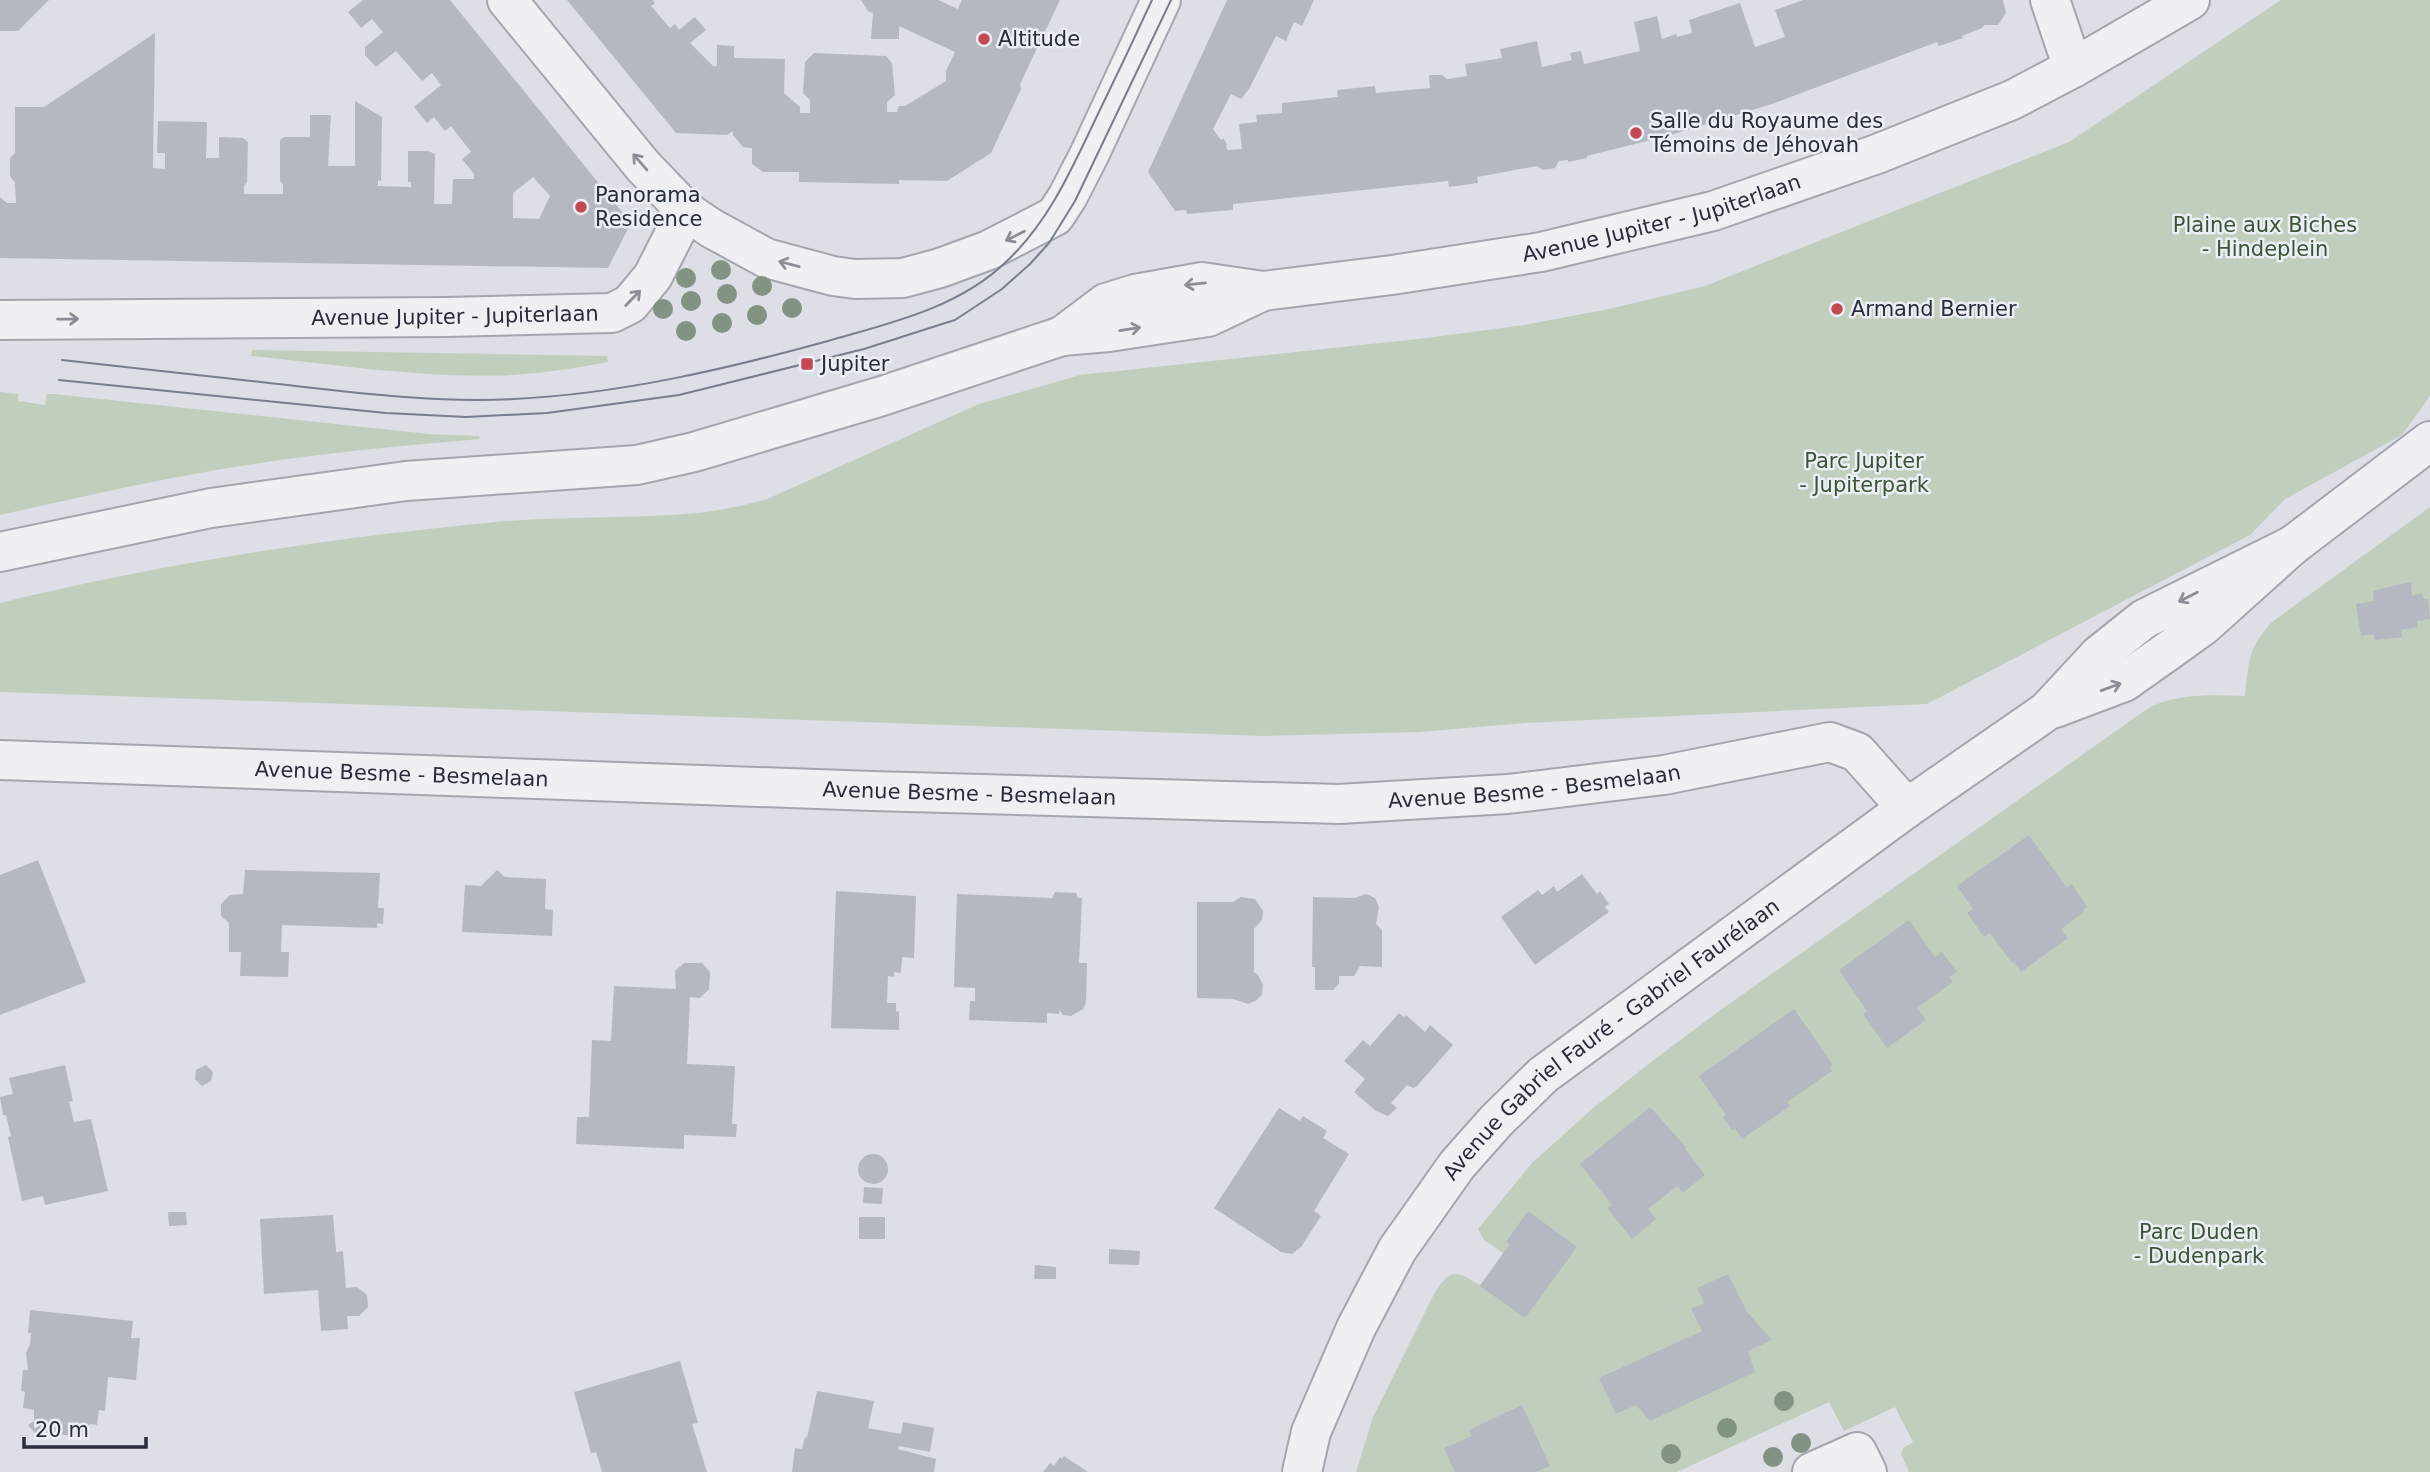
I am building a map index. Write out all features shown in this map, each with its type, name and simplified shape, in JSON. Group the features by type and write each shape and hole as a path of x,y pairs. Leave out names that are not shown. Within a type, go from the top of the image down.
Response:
{"street":[{"path":"507,0 643,166 686,211 766,258 833,276 855,279 903,278 940,268 989,250 1055,216 1068,196 1161,0"},
{"path":"2050,0 2073,68"},
{"name":"Avenue Jupiter - Jupiterlaan","path":"0,552 211,508 393,482 637,465 694,452 821,415 1062,336 1209,317 1263,291 1541,252 1713,211 1877,154 2012,100 2190,0"},
{"name":"Avenue Jupiter - Jupiterlaan","path":"0,320 611,313 630,304 653,275 686,211"},
{"name":"Avenue Gabriel Fauré - Gabriel Faurélaan","path":"1302,1472 1316,1420 1356,1328 1397,1250 1457,1165 1496,1121 1554,1067 1907,808 1991,752 2047,710 2123,682 2204,625 2293,545 2430,441"},
{"name":"Avenue Besme - Besmelaan","path":"0,760 872,791 1339,804 1508,794 1664,775 1830,742 1857,752 1907,808"},
{"path":"1812,1472 1857,1452 1867,1472"}],"green space":[{"name":"Parc Jupiter - Jupiterpark","path":"2281,0 2430,0 2430,396 2402,435 2285,499 2250,535 1927,704 1525,723 1419,732 1264,736 0,692 0,603 185,564 309,544 496,522 672,515 723,509 765,500 979,404 1080,375 1524,325 1609,309 1705,286 2069,142"},
{"path":"252,350 607,356 608,362 525,374 447,375 251,356"},
{"path":"0,392 18,394 18,401 45,405 47,394 54,394 429,434 479,436 480,439 390,447 241,466 150,482 0,515"},
{"name":"Parc Duden - Dudenpark","path":"2430,507 2430,1472 1909,1472 1901,1454 1903,1448 1913,1442 1895,1407 1844,1431 1829,1402 1677,1472 1356,1472 1373,1417 1434,1294 1449,1275 1454,1274 1465,1276 1480,1285 1503,1253 1484,1240 1478,1229 1532,1163 1592,1109 1722,1009 2150,707 2185,697 2245,696 2254,648 2272,622"}],"building":[{"path":"0,0 49,0 18,31 0,31"},
{"path":"363,0 450,0 631,223 608,268 0,258 0,197 7,203 16,203 15,183 10,176 10,158 15,153 15,107 44,107 155,33 153,168 165,169 165,153 157,153 158,121 207,122 206,158 219,158 219,137 243,138 248,142 244,194 283,194 283,184 280,181 280,140 284,137 310,137 310,115 331,115 328,166 355,166 355,101 382,117 381,181 378,180 378,186 411,187 411,182 408,182 408,151 428,151 435,154 434,204 452,204 453,179 474,179 474,174 462,159 471,152 451,126 445,131 434,117 427,123 414,107 441,85 432,73 422,81 396,51 376,67 365,55 365,47 383,32 372,19 361,28 348,12","holes":["533,177 550,196 539,219 513,218 513,193"]},
{"path":"567,0 653,0 655,3 651,6 670,28 675,24 679,30 695,17 706,30 690,43 713,66 717,66 717,45 734,46 734,58 785,59 784,93 800,107 800,113 810,113 810,100 803,93 805,62 814,53 886,56 892,63 895,95 887,102 887,112 897,112 899,106 905,106 946,81 946,71 955,52 899,26 899,39 871,39 873,13 868,11 861,0 938,0 958,9 962,0 1060,0 991,153 947,181 899,180 899,184 799,182 799,172 763,172 752,164 752,148 743,147 733,135 733,131 727,135 676,133"},
{"path":"1227,0 1314,0 1302,26 1294,22 1286,41 1276,36 1249,89 1241,99 1231,94 1213,129 1221,140 1223,138 1228,150 1242,149 1239,124 1257,122 1256,115 1282,113 1282,103 1338,97 1337,90 1375,86 1376,93 1430,88 1429,75 1442,75 1447,79 1467,76 1465,64 1502,58 1500,49 1537,41 1542,67 1572,60 1570,53 1581,51 1584,64 1640,51 1634,22 1657,16 1662,39 1676,34 1677,37 1692,33 1689,20 1740,3 1755,47 1785,37 1775,10 1803,0 2003,0 2006,13 1998,25 1984,25 1962,36 1963,38 1939,46 1937,42 1772,104 1587,158 1559,161 1555,168 1543,170 1537,166 1477,177 1478,183 1449,187 1448,181 1233,204 1233,210 1187,214 1186,210 1175,211 1148,172"},
{"path":"2411,582 2412,596 2422,593 2424,599 2428,599 2430,619 2417,621 2418,627 2401,630 2402,637 2375,640 2374,634 2361,636 2356,604 2374,601 2373,591"},
{"path":"2029,835 2067,888 2072,884 2087,907 2061,929 2068,938 2021,972 1990,933 1984,937 1967,913 1973,909 1957,886"},
{"path":"38,860 86,982 0,1015 0,875"},
{"path":"245,870 380,873 378,908 384,908 383,924 377,923 377,928 282,925 281,952 289,952 288,977 240,976 241,952 229,952 229,923 221,916 221,904 230,895 243,894"},
{"path":"497,870 505,877 546,879 545,909 553,910 552,936 462,932 465,885 481,886"},
{"path":"1582,874 1597,894 1600,891 1609,904 1605,907 1609,912 1535,965 1501,917 1538,890 1542,895 1554,886 1557,892"},
{"path":"836,891 916,896 914,958 902,957 901,973 894,972 894,977 888,976 887,1003 896,1003 899,1030 831,1028"},
{"path":"1055,892 1076,893 1078,898 1082,898 1079,963 1087,963 1086,1003 1083,1009 1071,1016 1063,1015 1059,1010 1059,1014 1047,1013 1047,1023 969,1020 970,1001 975,1001 975,988 954,987 957,894 1052,898"},
{"path":"1366,894 1375,898 1379,907 1376,924 1382,930 1382,967 1360,966 1354,976 1339,976 1339,984 1333,990 1315,990 1315,967 1312,967 1313,897 1354,898"},
{"path":"1241,897 1255,899 1263,911 1262,920 1254,929 1254,972 1263,985 1262,994 1248,1004 1233,999 1197,998 1197,902 1233,902"},
{"path":"1909,920 1935,957 1942,952 1957,972 1949,977 1953,982 1917,1008 1926,1020 1887,1048 1863,1014 1867,1011 1839,970"},
{"path":"684,963 702,963 710,972 709,989 700,998 690,997 687,1064 735,1066 732,1124 737,1124 736,1137 684,1135 684,1149 576,1144 577,1117 589,1117 592,1040 611,1041 614,986 676,989 675,971"},
{"path":"1794,1009 1833,1065 1830,1067 1832,1071 1787,1102 1790,1106 1742,1139 1723,1117 1726,1115 1699,1076"},
{"path":"1399,1013 1404,1017 1406,1015 1425,1032 1430,1025 1453,1045 1417,1086 1413,1088 1407,1085 1391,1103 1397,1108 1388,1116 1376,1111 1354,1092 1365,1079 1344,1061 1363,1040 1370,1046"},
{"path":"65,1065 73,1101 69,1102 74,1122 91,1119 108,1191 45,1205 43,1196 22,1201 8,1137 11,1136 0,1097 13,1094 9,1078"},
{"path":"206,1065 213,1072 211,1081 202,1086 195,1079 196,1070"},
{"path":"1650,1107 1687,1148 1685,1149 1705,1175 1683,1193 1677,1186 1648,1209 1656,1219 1632,1239 1607,1208 1612,1205 1580,1164"},
{"path":"1279,1108 1300,1121 1303,1116 1327,1131 1323,1138 1349,1154 1314,1211 1321,1216 1301,1247 1292,1254 1281,1252 1214,1208"},
{"path":"873,1154 884,1158 888,1169 884,1180 873,1184 862,1180 858,1169 862,1158"},
{"path":"864,1187 883,1188 882,1204 863,1203"},
{"path":"1528,1211 1577,1247 1525,1318 1480,1286 1510,1244 1506,1242"},
{"path":"168,1212 186,1212 187,1225 169,1226"},
{"path":"333,1215 336,1252 343,1251 346,1288 357,1287 367,1295 368,1307 359,1316 347,1316 348,1329 321,1331 318,1290 264,1294 260,1219"},
{"path":"859,1217 885,1217 885,1239 859,1239"},
{"path":"1109,1249 1140,1251 1139,1265 1109,1264"},
{"path":"1035,1265 1056,1267 1056,1279 1034,1279"},
{"path":"1728,1274 1747,1312 1772,1340 1748,1351 1755,1372 1650,1421 1636,1405 1616,1414 1599,1378 1702,1331 1691,1309 1704,1303 1697,1288"},
{"path":"30,1310 133,1321 131,1338 140,1338 136,1380 108,1377 105,1411 99,1410 97,1425 90,1424 84,1436 45,1434 40,1439 28,1425 34,1421 34,1410 23,1408 25,1392 21,1391 23,1370 28,1370 26,1353 30,1344"},
{"path":"680,1361 698,1423 692,1424 707,1472 602,1472 596,1452 591,1453 574,1392"},
{"path":"817,1391 874,1401 868,1428 901,1434 903,1422 934,1428 930,1452 899,1446 898,1449 936,1459 934,1472 792,1472 795,1448 802,1449 805,1437 807,1438"},
{"path":"1522,1405 1550,1466 1536,1472 1455,1472 1444,1448 1472,1436 1469,1430"},
{"path":"1064,1456 1088,1472 1043,1472 1050,1463 1054,1466 1060,1457 1062,1459"}],"tram line":[{"path":"62,360 337,391 455,400 514,399 593,392 672,379 790,351 899,320 968,291 1007,261 1036,228 1069,174 1152,0"},
{"path":"59,380 386,413 466,417 547,413 679,395 864,349 955,320 1002,289 1049,243 1075,201 1171,0"}],"place":[{"name":"Altitude","path":"984,39"},
{"name":"Salle du Royaume des Témoins de Jéhovah","path":"1636,133"},
{"name":"Panorama Residence","path":"581,207"},
{"name":"Armand Bernier","path":"1837,309"},
{"name":"Jupiter","path":"807,364"}],"park label":[{"name":"Plaine aux Biches - Hindeplein","path":"2265,237"}]}
